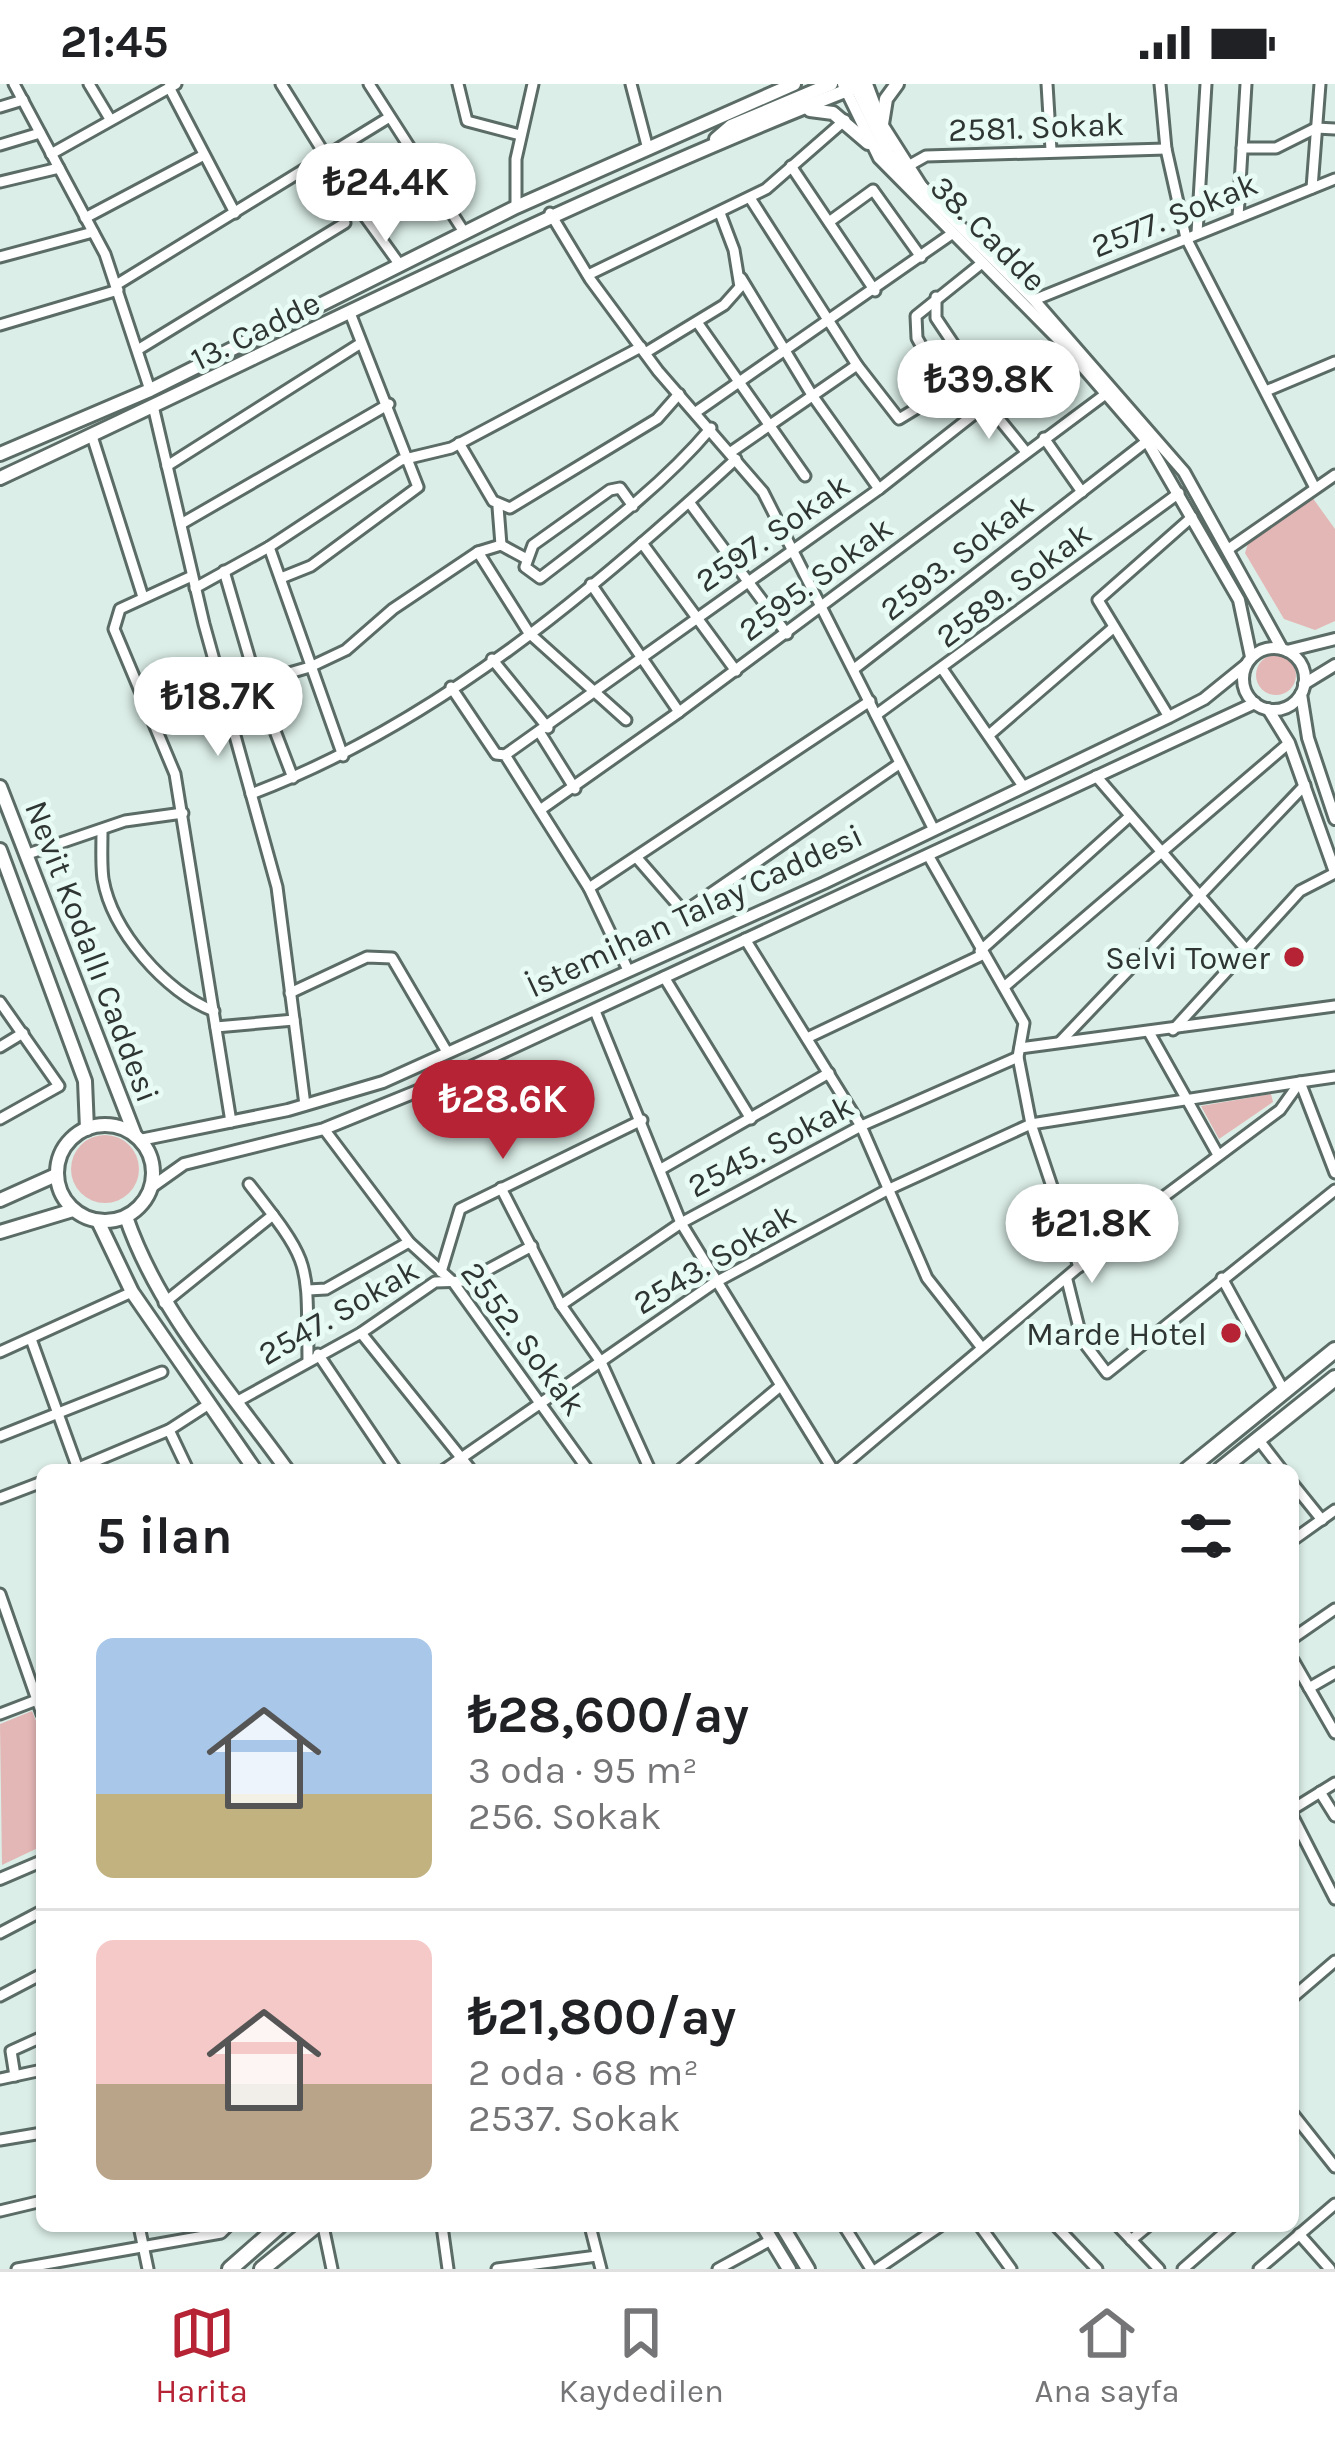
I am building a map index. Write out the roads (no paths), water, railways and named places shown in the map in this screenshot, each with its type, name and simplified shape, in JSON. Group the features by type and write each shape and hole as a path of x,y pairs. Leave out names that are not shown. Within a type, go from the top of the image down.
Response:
{"main road":[{"name":"13. Cadde","path":"0,454 150,390 516,206 794,84"},
{"path":"710,144 731,125 831,84"},
{"path":"882,124 886,99 897,84"},
{"name":"13. Cadde","path":"0,478 154,410 550,214 855,86"},
{"path":"855,86 889,154 924,190"},
{"path":"796,111 816,109 845,120 868,143"},
{"name":"Nevit Kodallı Caddesi","path":"0,787 137,1137"},
{"path":"0,850 86,1081 87,1129"},
{"path":"111,1125 137,1137 151,1157 152,1186 147,1199 126,1217 98,1221 73,1210 56,1175 64,1146 87,1129 111,1125"},
{"path":"0,1200 56,1175"},
{"path":"0,1232 73,1210"},
{"path":"126,1217 145,1271 164,1303 283,1464"},
{"path":"98,1221 132,1292 206,1406 251,1464"},
{"path":"1193,1464 1335,1350"},
{"path":"1227,1464 1335,1378"},
{"path":"229,2269 261,2232"},
{"path":"229,2269 272,2232"},
{"path":"258,2269 295,2232"},
{"path":"258,2269 310,2232"},
{"path":"766,2232 789,2269"},
{"path":"786,2232 808,2269"}],"street":[{"path":"14,84 93,232 150,390"},
{"path":"89,84 110,119"},
{"path":"281,84 327,158 326,176 359,208 400,265"},
{"path":"368,84 464,232"},
{"path":"458,84 467,121 520,135"},
{"path":"516,206 520,135 533,84"},
{"path":"631,84 648,149"},
{"path":"1047,84 1051,150"},
{"path":"1160,84 1166,148 1191,236 1315,488"},
{"path":"1191,236 1206,84"},
{"path":"1238,217 1246,84"},
{"path":"1312,188 1320,84"},
{"path":"51,154 172,85 235,214"},
{"name":"38. Cadde","path":"855,86 924,190 1034,300 1159,438 1230,548 1284,650"},
{"name":"38. Cadde","path":"855,86 868,143 1063,344 1147,441 1239,599 1249,661"},
{"path":"0,106 22,100"},
{"path":"0,325 117,288 388,118"},
{"path":"588,275 750,198 845,120"},
{"path":"1243,148 1276,148 1316,128 1335,129"},
{"path":"0,146 40,134"},
{"name":"2581. Sokak","path":"910,165 926,156 1166,148"},
{"path":"85,218 204,154"},
{"path":"791,166 875,291"},
{"path":"0,182 58,168"},
{"name":"2577. Sokak","path":"1034,300 1335,179"},
{"path":"829,223 873,190 921,257"},
{"path":"750,198 857,365 899,418 974,374"},
{"path":"720,213 741,278 812,395 879,489"},
{"path":"550,214 643,350 763,492 933,828"},
{"path":"139,349 345,223"},
{"path":"0,257 93,232"},
{"path":"696,412 831,323 953,233"},
{"path":"946,390 916,326 920,308 982,262"},
{"path":"231,1122 175,774 114,629 120,609 224,572 408,458 459,443 697,322 734,296 741,278"},
{"path":"936,297 936,318 1026,452"},
{"path":"281,578 311,566 418,487 389,404 358,345 350,313"},
{"path":"697,322 772,422 805,476"},
{"name":"2597. Sokak","path":"505,755 879,489 1063,344"},
{"path":"167,466 358,345"},
{"path":"1266,391 1335,362"},
{"path":"251,794 344,756 529,633 642,543 772,422 857,365"},
{"name":"2595. Sokak","path":"540,810 787,634 1107,393"},
{"path":"498,507 510,508 657,419 679,394"},
{"path":"181,524 389,404"},
{"path":"154,410 194,582 277,887 305,1105"},
{"path":"633,506 620,488 610,490 532,545 525,567 540,578 633,506 671,476 711,428"},
{"path":"92,436 143,597"},
{"path":"1044,438 1082,492"},
{"name":"2593. Sokak","path":"854,669 1147,441"},
{"path":"459,443 498,507 501,545"},
{"path":"1230,548 1335,475"},
{"name":"2589. Sokak","path":"876,715 1178,493"},
{"path":"689,502 787,634"},
{"path":"1169,717 1099,608 1101,593 1192,517"},
{"path":"642,543 736,671"},
{"path":"223,692 310,667 346,650 392,609 478,552 501,545 525,558"},
{"path":"269,547 344,756"},
{"path":"478,552 529,633 626,720"},
{"path":"224,572 257,684 293,778"},
{"path":"591,584 679,712"},
{"path":"989,735 1113,628"},
{"path":"1173,1030 1300,891 1335,873 1289,743 1243,682 1249,661 1266,649 1335,639"},
{"path":"1284,650 1301,664 1308,738 1335,819"},
{"path":"492,659 544,730 574,789"},
{"name":"İstemihan Talay Caddesi","path":"137,1137 231,1122 383,1082 1169,717 1204,699 1249,661"},
{"path":"1261,706 1284,708 1335,665"},
{"path":"943,670 1023,785"},
{"path":"451,687 483,738 496,754 505,755 589,888 628,970"},
{"path":"589,888 869,701"},
{"name":"İstemihan Talay Caddesi","path":"152,1186 184,1164 324,1129 595,1011 1096,776 1261,706"},
{"path":"1004,987 1289,743"},
{"path":"637,858 684,912 899,764"},
{"path":"1096,776 1244,947"},
{"path":"1060,1042 1304,785"},
{"path":"28,854 125,821 183,813"},
{"path":"807,1038 981,953 1130,817"},
{"path":"102,832 103,880 130,934 172,988 214,1012"},
{"path":"928,855 1024,1023 1019,1052 1030,1124 1079,1267"},
{"path":"745,940 861,1126 927,1278 982,1348"},
{"path":"290,993 367,957 392,958 447,1052"},
{"path":"664,977 751,1119"},
{"path":"0,1002 59,1087 0,1119"},
{"name":"2545. Sokak","path":"561,1305 681,1223 861,1126 1019,1052 1060,1042 1150,1034 1335,1006"},
{"path":"595,1011 681,1223 778,1388 832,1464"},
{"path":"216,1027 294,1020"},
{"path":"0,1047 23,1033"},
{"path":"1150,1034 1217,1154"},
{"path":"661,1169 829,1073"},
{"name":"2543. Sokak","path":"452,1464 714,1282 887,1190 1030,1124 1187,1096 1335,1077"},
{"path":"843,1464 1217,1154 1280,1110 1300,1082"},
{"path":"1300,1082 1335,1172"},
{"path":"441,1272 460,1209 642,1120"},
{"name":"2552. Sokak","path":"324,1129 409,1242 453,1282 584,1464"},
{"path":"248,1184 298,1245 309,1273 313,1357 392,1464"},
{"path":"501,1188 561,1305 601,1362 647,1464"},
{"path":"1066,1280 1082,1340 1107,1372 1335,1190"},
{"path":"164,1303 273,1215"},
{"path":"308,1290 326,1289 409,1242"},
{"name":"2547. Sokak","path":"238,1401 362,1333 435,1282 467,1281 532,1246"},
{"path":"1222,1279 1284,1391"},
{"path":"0,1352 132,1292"},
{"path":"362,1333 467,1464"},
{"path":"31,1339 75,1464"},
{"path":"0,1436 162,1372"},
{"path":"687,1464 778,1388"},
{"path":"91,1464 169,1430 206,1406"},
{"path":"169,1430 185,1464"},
{"path":"1258,1439 1277,1464"},
{"path":"0,1498 36,1484"},
{"path":"1299,1491 1322,1520"},
{"path":"1299,1536 1335,1510"},
{"path":"0,1594 36,1691"},
{"path":"1299,1634 1334,1613"},
{"path":"1299,1670 1335,1733"},
{"path":"1309,1688 1335,1673"},
{"path":"0,1714 36,1700"},
{"path":"1299,1808 1335,1783"},
{"path":"1320,1792 1335,1816"},
{"path":"1299,1825 1335,1899"},
{"path":"0,1879 36,1864"},
{"path":"0,1933 36,1914"},
{"path":"1299,1992 1335,1961"},
{"path":"0,1996 36,1977"},
{"path":"15,2076 11,2051 36,2040"},
{"path":"0,2079 36,2072"},
{"path":"1299,2122 1335,2167"},
{"path":"0,2140 36,2134"},
{"path":"0,2211 36,2202"},
{"path":"1259,2269 1335,2204"},
{"path":"1299,2228 1330,2269"},
{"path":"140,2232 148,2269"},
{"path":"16,2269 208,2232"},
{"path":"321,2232 332,2269"},
{"path":"443,2232 448,2269"},
{"path":"592,2232 601,2269"},
{"path":"848,2232 874,2269 931,2232"},
{"path":"984,2232 1010,2269"},
{"path":"1062,2232 1097,2269"},
{"path":"1124,2232 1159,2269"},
{"path":"1131,2240 1141,2232"},
{"path":"1183,2269 1225,2232"},
{"path":"718,2269 771,2240"},
{"path":"497,2269 597,2256"}],"place":[{"name":"Selvi Tower","path":"1294,957"},
{"name":"Marde Hotel","path":"1231,1333"}]}
